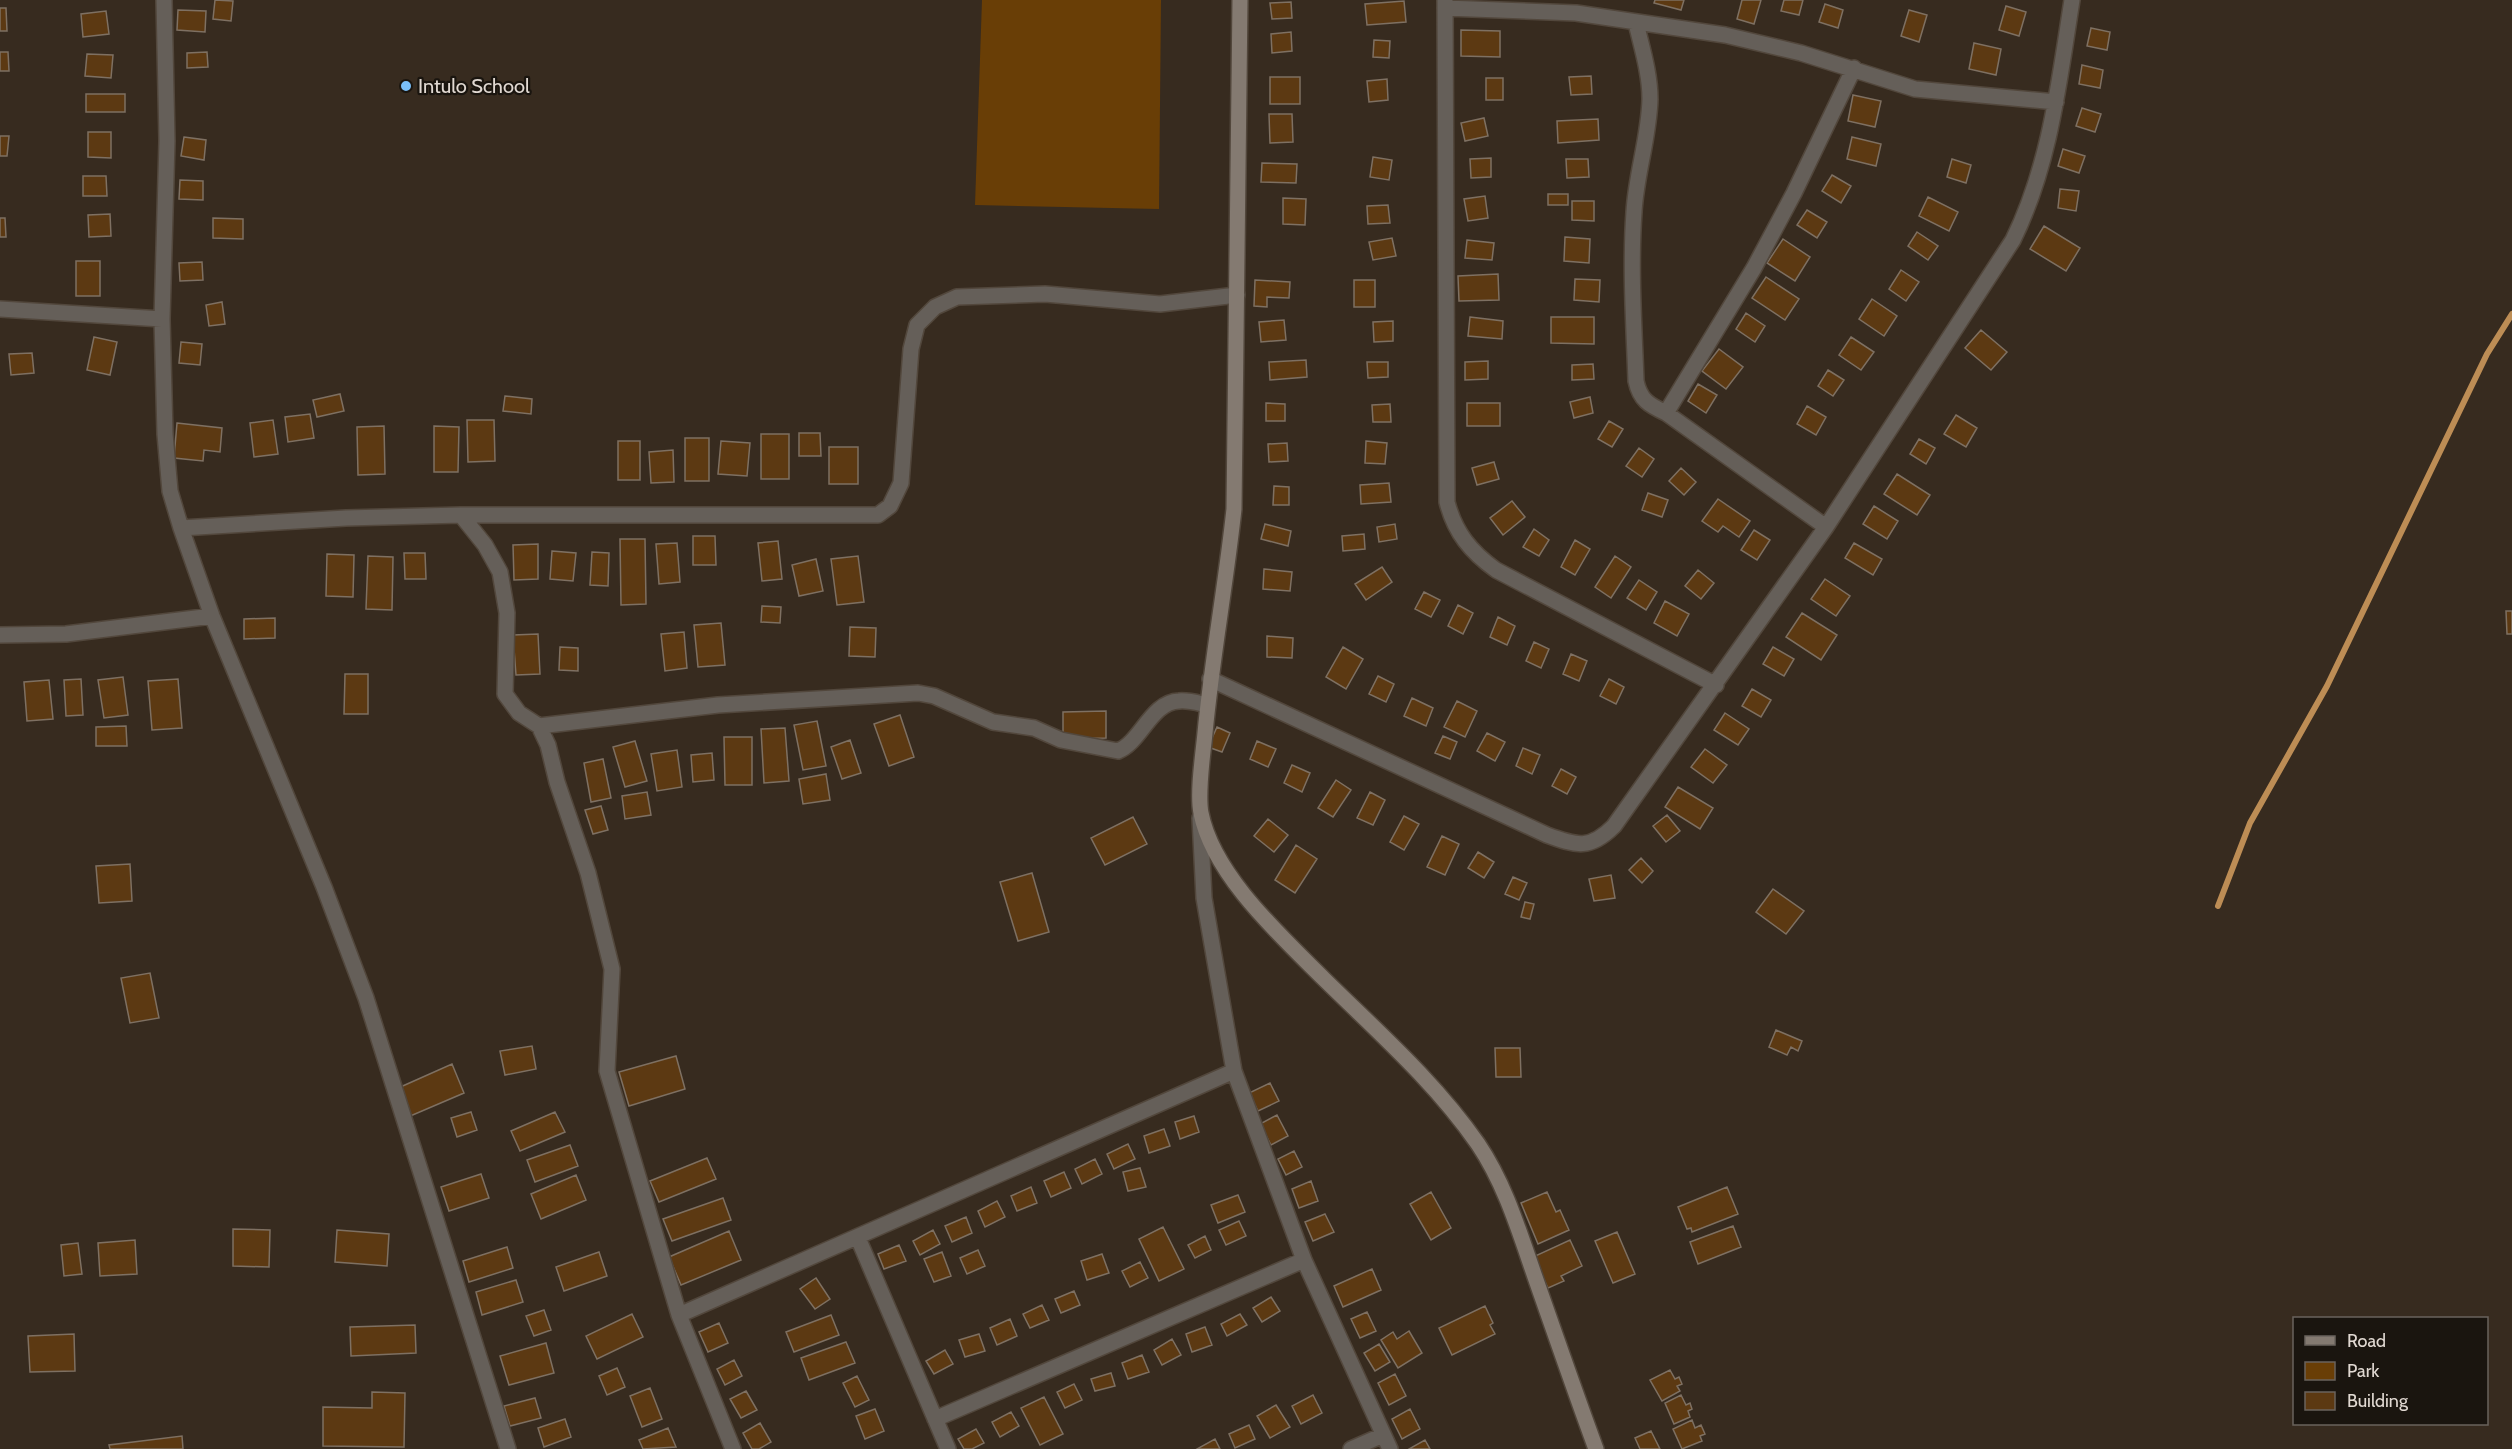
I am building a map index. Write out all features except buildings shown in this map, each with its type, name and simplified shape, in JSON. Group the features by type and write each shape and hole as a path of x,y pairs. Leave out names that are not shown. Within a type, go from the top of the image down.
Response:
{"street":[{"path":"164,0 167,141 162,319 165,434 170,491 212,616 324,887 366,998 508,1449"},
{"path":"1240,0 1234,509 1207,705 1200,812 1204,898 1234,1071 1304,1260 1386,1442 1352,1449"},
{"path":"1210,679 1547,835 1566,842 1583,844 1600,840 1614,826 1716,685 1826,527 2013,240 2028,209 2039,178 2056,102 2072,0"},
{"path":"1716,685 1496,570 1468,547 1451,519 1448,502 1445,4 1576,13 1725,35 1854,68 1915,89 2056,102"},
{"path":"1636,23 1647,68 1650,99 1647,136 1634,209 1632,243 1636,381 1639,394 1647,404 1666,413 1826,527"},
{"path":"1666,413 1759,259 1794,193 1854,68"},
{"path":"181,528 346,518 461,515 878,515 890,506 901,483 911,349 917,324 935,307 957,297 1045,294 1160,304 1237,295"},
{"path":"0,309 162,319"},
{"path":"461,515 485,545 500,572 507,613 505,694 519,713 539,726 548,745 556,782 588,873 612,969 607,1071 679,1315 733,1449"},
{"path":"0,634 66,634 212,616"},
{"path":"539,726 718,705 918,693 934,696 993,722 1034,728 1061,740 1118,751 1126,747 1160,709 1177,700 1207,705"},
{"path":"1200,812 1211,842 1224,866 1243,892 1287,942 1444,1099 1480,1148 1509,1202 1596,1449"},
{"path":"679,1315 1234,1071"},
{"path":"858,1238 948,1449"},
{"path":"935,1419 1304,1260"}],"green space":[{"path":"982,0 1161,0 1159,209 975,205"}],"waterway":[{"path":"2218,906 2250,823 2327,686 2487,354 2512,314"}],"place":[{"name":"Intulo School","path":"406,86"}]}
